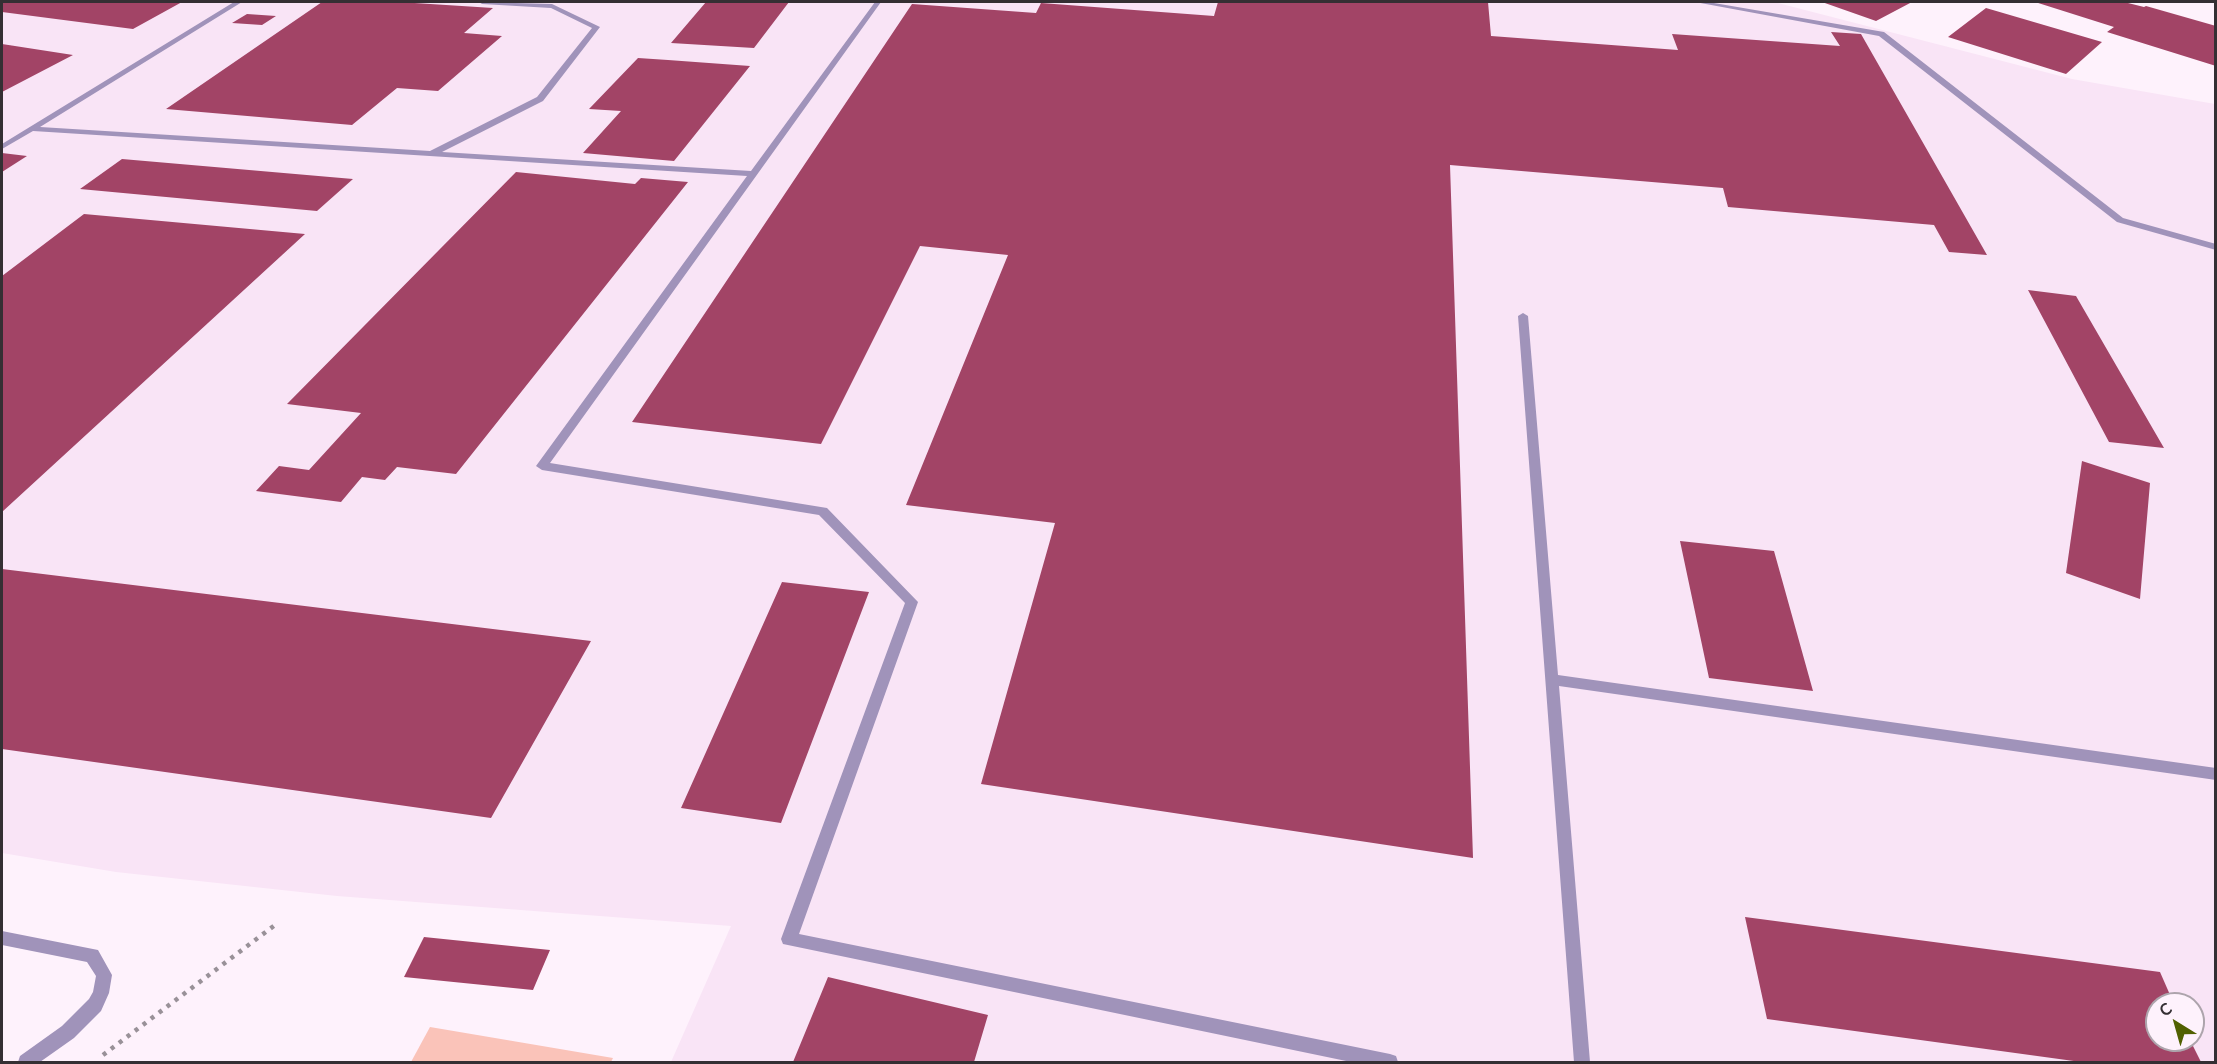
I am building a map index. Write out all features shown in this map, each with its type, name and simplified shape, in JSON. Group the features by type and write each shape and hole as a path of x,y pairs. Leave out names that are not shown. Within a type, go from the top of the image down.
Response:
{"lane":[{"path":"2,147 238,2"},
{"path":"432,154 540,99 596,27 552,6 482,2"},
{"path":"878,2 542,466 823,511 912,602 789,939 1390,1062"},
{"path":"1699,2 1881,34 2120,219 2216,247"},
{"path":"33,129 753,174"},
{"path":"1523,316 1582,1062"},
{"path":"1552,680 2216,774"},
{"path":"2,938 92,955 99,963 104,975 101,993 89,1011 68,1032 26,1062"}],"path":[{"path":"93,1062 275,925"}],"shaded area":[{"path":"2,2 1774,2 2072,79 2215,104 2215,1062 671,1062 731,926 337,896 116,872 2,853"},
{"path":"430,1027 613,1058 611,1062 411,1062"}],"building":[{"path":"2,2 182,2 133,29 2,12"},
{"path":"322,2 399,2 493,8 464,33 502,36 438,91 397,88 352,125 166,109"},
{"path":"706,2 789,2 754,48 671,43"},
{"path":"1218,2 1488,2 1491,36 1678,50 1672,34 1840,46 1831,32 1861,34 1987,255 1949,252 1934,225 1728,207 1723,188 1450,165 1473,858 981,784 1055,523 906,505 1008,255 920,246 821,444 632,422 912,4 1036,13 1041,3 1214,16"},
{"path":"1822,2 1912,2 1876,21"},
{"path":"2035,2 2124,2 2216,26 2216,66 2107,32 2114,27"},
{"path":"1986,8 2102,42 2066,74 1948,37"},
{"path":"247,14 276,16 262,25 232,23"},
{"path":"2,44 73,55 2,92"},
{"path":"638,58 750,66 674,161 583,153 621,111 589,109"},
{"path":"2,153 27,156 2,172"},
{"path":"122,159 353,179 317,211 80,189"},
{"path":"516,172 635,184 641,178 688,182 456,474 397,467 385,480 362,477 341,502 256,491 279,466 309,470 361,413 287,404"},
{"path":"84,214 305,234 2,512 2,276"},
{"path":"2028,290 2076,296 2164,448 2109,442"},
{"path":"2082,461 2150,483 2140,599 2066,573"},
{"path":"1680,541 1774,551 1813,691 1709,678"},
{"path":"2,569 591,641 491,818 2,749"},
{"path":"782,582 869,592 781,823 681,808"},
{"path":"1745,917 2160,972 2169,992 2145,992 2145,1052 2196,1052 2201,1062 2081,1062 1767,1019"},
{"path":"424,937 550,950 533,990 404,977"},
{"path":"828,977 988,1015 974,1062 793,1062"}]}
